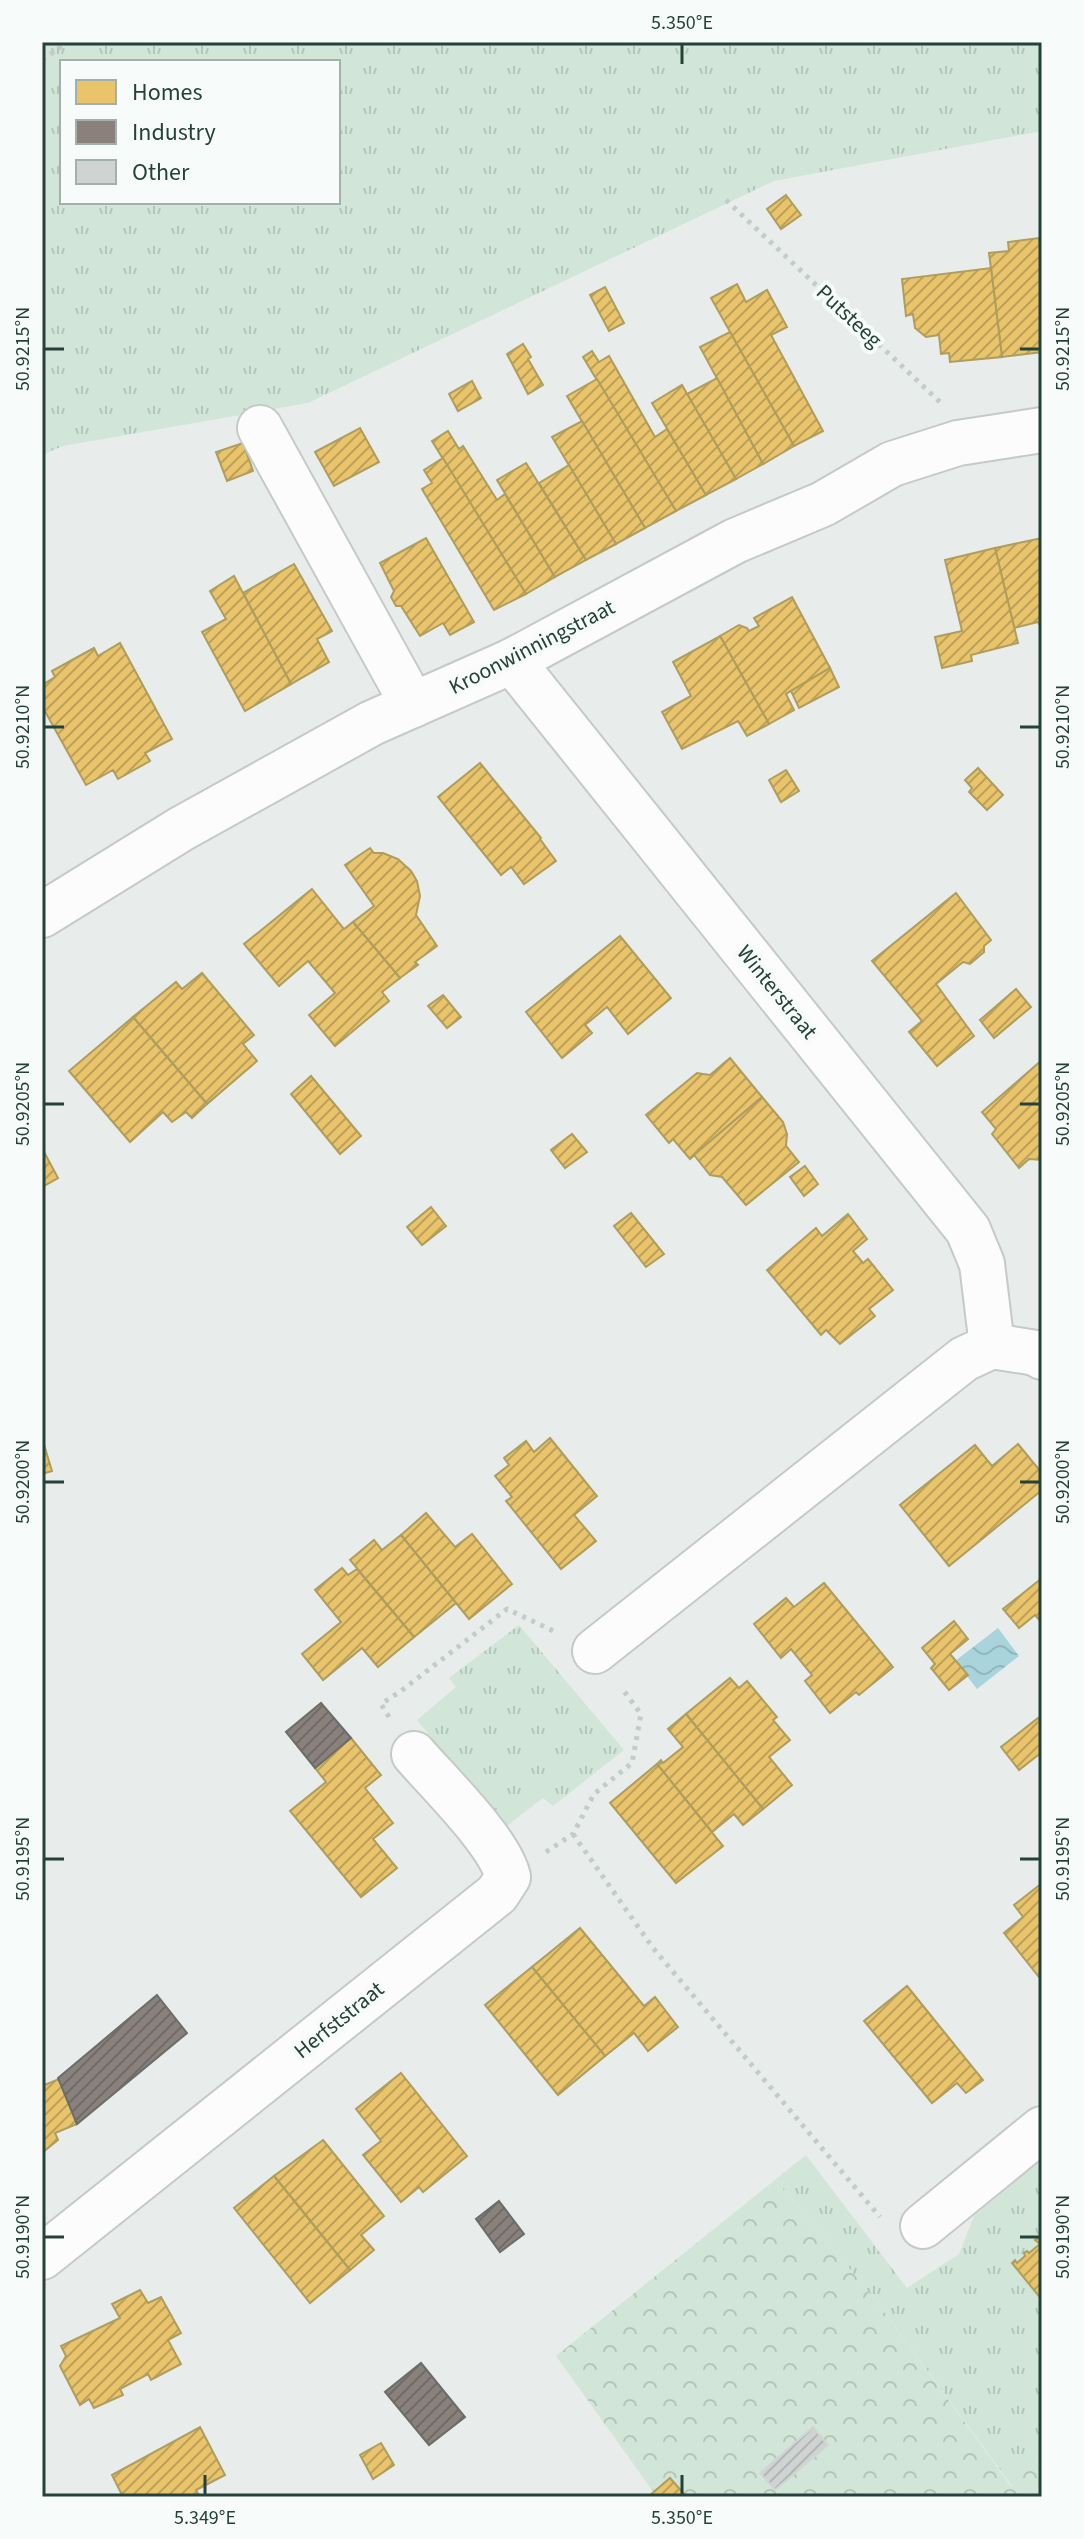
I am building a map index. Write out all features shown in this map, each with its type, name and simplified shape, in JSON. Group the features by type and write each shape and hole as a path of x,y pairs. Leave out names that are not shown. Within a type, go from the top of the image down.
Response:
{"street":[{"path":"260,428 413,705"},
{"name":"Kroonwinningstraat","path":"42,915 181,829 372,723 512,661 735,541 823,504 892,464 958,443 1042,430"},
{"name":"Winterstraat","path":"512,661 968,1230 982,1264 992,1346"},
{"path":"595,1651 964,1359 992,1346 1036,1353 1042,1357"},
{"path":"414,1754 490,1841 505,1862 508,1877"},
{"name":"Herfststraat","path":"42,2257 497,1894 508,1877"},
{"path":"923,2226 1042,2129"}],"path":[{"path":"42,60 68,42"},
{"name":"Putsteeg","path":"726,200 941,403 958,443"},
{"path":"414,1754 381,1704 507,1609 595,1651 641,1714 632,1763 594,1794 573,1834 508,1877"},
{"path":"573,1834 653,1948 872,2210 902,2238 923,2226"}],"green space":[{"path":"42,42 1042,42 1042,131 774,181 308,403 63,446 42,455"},
{"path":"519,1625 624,1750 553,1806 543,1798 504,1828 417,1720 456,1687 449,1678"},
{"path":"806,2155 907,2288 959,2254 974,2216 1042,2159 1042,2457 1012,2486 880,2306 776,2179"},
{"path":"776,2179 880,2306 1011,2486 1042,2457 1042,2497 657,2497 556,2356"}],"water":[{"path":"998,1628 1019,1656 977,1689 955,1661"}],"building: Homes":[{"path":"786,195 801,215 781,229 767,209"},
{"path":"1039,238 1042,352 1002,357 989,253 1009,251 1008,242"},
{"path":"991,268 1002,357 950,362 949,353 941,354 939,335 926,337 915,328 913,314 906,316 902,279"},
{"path":"737,284 746,302 767,290 787,327 771,335 823,431 794,446 711,298"},
{"path":"605,287 624,323 609,331 590,295"},
{"path":"730,332 794,446 763,464 700,347"},
{"path":"523,344 543,385 528,394 507,354"},
{"path":"592,351 599,362 609,356 655,437 667,429 706,495 676,511 583,357"},
{"path":"717,378 763,464 736,479 687,394"},
{"path":"597,379 676,511 645,528 567,396"},
{"path":"472,381 481,398 458,411 449,394"},
{"path":"682,385 736,479 706,495 652,403"},
{"path":"582,421 645,528 616,544 552,437"},
{"path":"360,428 379,462 334,486 315,452"},
{"path":"448,431 459,449 463,446 497,500 505,494 555,577 526,594 432,441"},
{"path":"243,443 253,471 227,481 216,452"},
{"path":"443,458 526,594 494,610 422,489 432,483 424,470"},
{"path":"526,463 586,560 555,577 497,480"},
{"path":"569,465 616,544 586,560 539,483"},
{"path":"426,538 474,622 450,635 443,623 420,636 401,606 396,606 391,597 394,591 380,563"},
{"path":"1042,538 1042,629 1038,622 1014,628 995,548"},
{"path":"995,548 1018,643 971,655 972,661 942,668 935,637 962,631 945,560"},
{"path":"294,564 332,631 317,639 329,662 291,684 243,593"},
{"path":"234,576 291,684 245,711 202,632 226,619 210,591"},
{"path":"792,597 830,668 786,694 794,710 769,724 720,636 739,625 749,631 759,626 754,618"},
{"path":"720,636 769,724 747,736 738,721 682,749 662,712 691,696 673,662"},
{"path":"120,643 172,739 145,753 150,761 118,779 113,770 86,785 42,706 42,685 55,677 52,671 94,648 98,656"},
{"path":"830,668 839,687 799,708 791,691"},
{"path":"480,763 556,861 524,884 511,867 501,875 438,797"},
{"path":"978,768 1003,795 987,810 969,792 972,788 965,780"},
{"path":"786,770 799,791 781,802 769,780"},
{"path":"370,848 374,853 398,859 411,871 420,896 416,915 437,946 400,978 353,922 374,906 345,865"},
{"path":"312,889 344,929 353,922 400,978 382,992 389,1001 335,1046 309,1015 335,993 308,961 279,986 244,944"},
{"path":"956,893 991,940 984,946 984,952 970,964 963,962 936,984 974,1036 937,1066 909,1032 922,1021 872,961"},
{"path":"620,936 671,998 628,1034 607,1007 585,1025 592,1033 562,1058 526,1012"},
{"path":"202,973 254,1035 243,1044 257,1061 207,1104 133,1017 176,982 182,989"},
{"path":"1016,989 1031,1007 994,1038 980,1020"},
{"path":"443,995 461,1017 447,1028 428,1006"},
{"path":"133,1017 207,1104 192,1118 186,1112 172,1122 163,1112 130,1142 69,1071"},
{"path":"730,1058 762,1097 690,1159 673,1139 669,1143 646,1115 697,1073 710,1075"},
{"path":"1042,1060 1042,1160 1029,1159 1019,1168 992,1134 996,1129 982,1112"},
{"path":"311,1076 361,1136 340,1154 291,1094"},
{"path":"762,1097 783,1122 787,1134 786,1146 799,1162 746,1205 722,1177 710,1175 694,1155"},
{"path":"572,1134 587,1152 565,1168 551,1150"},
{"path":"42,1148 58,1178 42,1187"},
{"path":"805,1166 818,1184 804,1196 790,1177"},
{"path":"431,1207 446,1226 422,1245 407,1227"},
{"path":"631,1213 664,1254 646,1267 614,1226"},
{"path":"848,1214 867,1239 853,1251 863,1263 868,1259 893,1290 869,1309 875,1316 840,1344 826,1330 821,1335 767,1270 816,1228 822,1236"},
{"path":"42,1438 52,1471 42,1474"},
{"path":"550,1438 597,1496 574,1515 596,1541 561,1569 506,1501 512,1497 495,1476 509,1465 504,1458 526,1441 534,1452"},
{"path":"1018,1444 1042,1473 1042,1490 949,1566 900,1505 975,1445 992,1466"},
{"path":"426,1513 455,1547 472,1534 512,1584 469,1619 401,1535"},
{"path":"401,1535 456,1603 414,1637 350,1560 374,1540 382,1550"},
{"path":"342,1568 348,1575 357,1569 414,1637 378,1667 362,1648 323,1680 302,1654 341,1622 315,1590"},
{"path":"1042,1578 1042,1623 1035,1615 1019,1628 1003,1609"},
{"path":"824,1583 893,1667 859,1695 856,1692 830,1713 805,1681 812,1675 791,1649 781,1658 754,1624 786,1598 794,1607"},
{"path":"954,1621 968,1639 950,1654 968,1675 949,1690 931,1668 935,1664 922,1648"},
{"path":"730,1678 739,1688 747,1681 777,1717 773,1720 790,1740 769,1757 792,1785 763,1809 686,1714"},
{"path":"686,1714 763,1809 743,1825 734,1814 712,1832 657,1764 661,1760 663,1763 683,1747 668,1729"},
{"path":"1038,1718 1042,1723 1042,1752 1019,1770 1001,1747"},
{"path":"351,1738 381,1775 365,1788 393,1823 373,1839 397,1868 361,1897 290,1811 326,1782 315,1768"},
{"path":"657,1764 723,1846 676,1883 610,1803"},
{"path":"1042,1883 1042,1981 1004,1933 1023,1917 1014,1905"},
{"path":"580,1928 644,2006 655,1997 678,2027 648,2051 634,2033 605,2056 532,1967"},
{"path":"532,1967 605,2056 558,2095 485,2005"},
{"path":"907,1986 983,2080 966,2093 957,2083 932,2103 864,2021"},
{"path":"401,2073 467,2156 423,2192 419,2187 401,2202 363,2155 381,2141 356,2109"},
{"path":"59,2079 77,2124 55,2133 58,2140 42,2153 42,2086"},
{"path":"323,2140 384,2216 361,2235 374,2250 350,2270 274,2176"},
{"path":"274,2176 350,2270 310,2303 234,2208"},
{"path":"1039,2237 1042,2241 1042,2300 1012,2263 1015,2260 1017,2263 1025,2256 1024,2253 1029,2253 1040,2244 1035,2240"},
{"path":"140,2290 148,2303 161,2297 181,2333 168,2340 181,2364 151,2380 148,2374 120,2389 123,2395 94,2408 89,2399 80,2405 60,2366 66,2356 61,2346 120,2318 112,2304"},
{"path":"200,2427 225,2475 196,2490 200,2497 123,2497 112,2475"},
{"path":"381,2443 394,2465 373,2479 360,2455"},
{"path":"670,2478 686,2496 648,2497"}],"building: Industry":[{"path":"321,1703 351,1738 315,1768 286,1732"},
{"path":"157,1995 187,2033 77,2124 58,2078"},
{"path":"499,2201 524,2234 500,2252 476,2219"},
{"path":"421,2363 465,2417 429,2445 385,2392"}],"building: Other":[{"path":"813,2427 828,2445 775,2490 760,2473"}]}
